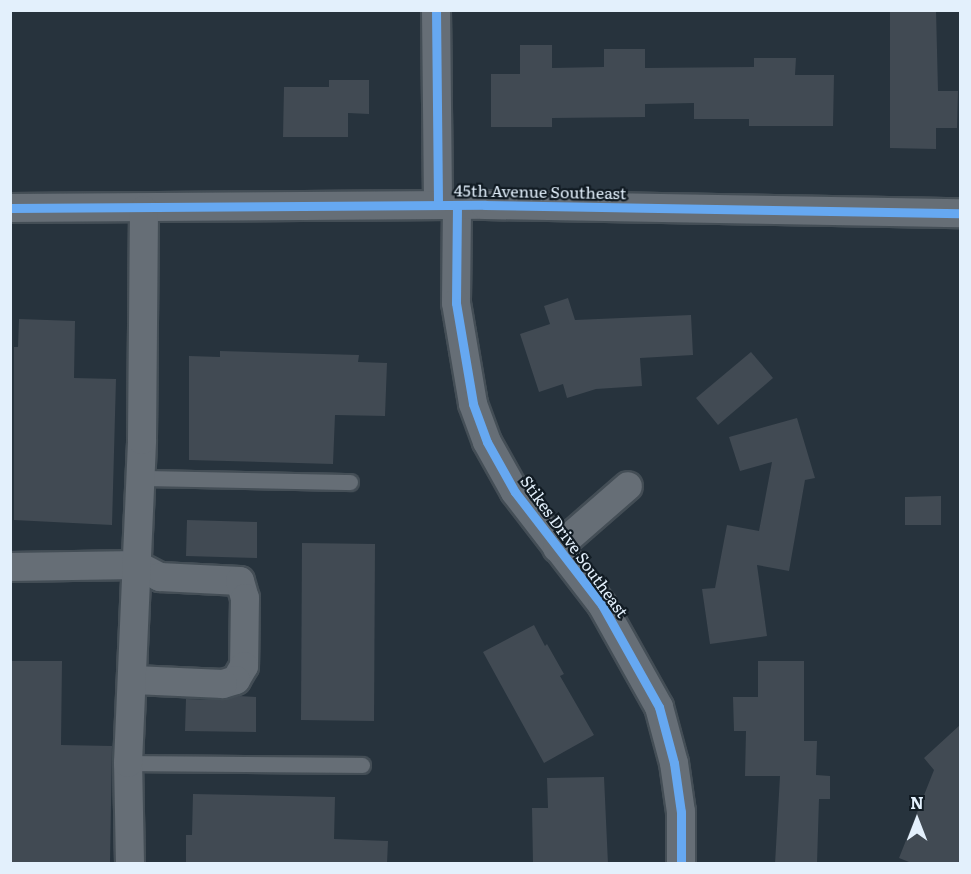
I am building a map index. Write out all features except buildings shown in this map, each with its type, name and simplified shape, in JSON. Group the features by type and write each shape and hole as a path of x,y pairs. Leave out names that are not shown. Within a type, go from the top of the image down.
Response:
{"street":[{"name":"Stikes Drive Southeast","path":"436,10 456,303 473,404 487,442 516,492 602,605 659,707 675,773 681,864"},
{"name":"45th Avenue Southeast","path":"10,208 144,210 448,206 960,213"},
{"path":"130,864 128,763 134,680 140,478 144,210"},
{"path":"557,548 628,486"},
{"path":"10,567 137,565 160,577 240,581 244,598 244,666 236,680 223,684 134,680"}],"lane":[{"path":"140,478 350,482"},
{"path":"128,763 362,765"}],"cycle path":[{"path":"436,10 438,205"},
{"path":"10,208 485,205 960,213"},
{"path":"457,206 456,303 473,404 487,442 515,492 602,605 659,707 674,763 681,812 681,864"}]}
